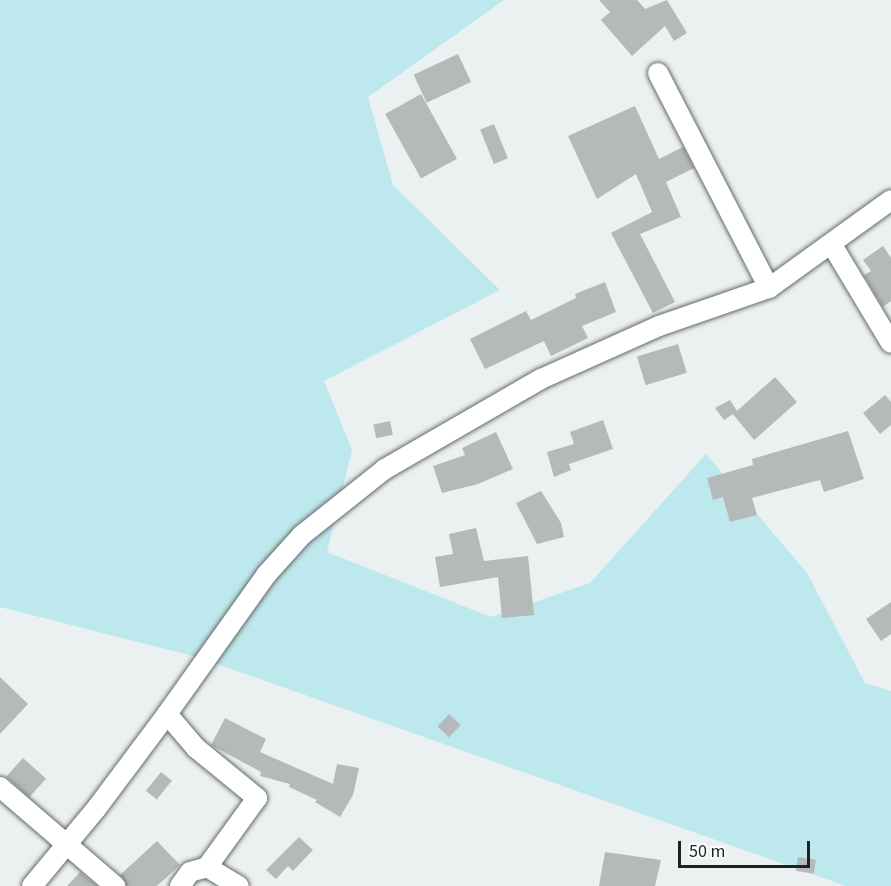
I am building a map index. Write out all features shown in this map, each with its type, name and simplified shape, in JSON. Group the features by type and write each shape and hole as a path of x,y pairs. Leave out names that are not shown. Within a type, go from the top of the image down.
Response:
{"street":[{"path":"658,73 769,288"},
{"path":"32,886 68,844 273,567 302,535 385,469 541,379 659,326 769,288 832,245 891,200"},
{"path":"832,245 891,343"},
{"path":"166,714 196,748 257,798 207,867 190,872 180,886"},
{"path":"0,787 115,886"},
{"path":"207,867 239,886"}],"shaded area":[{"path":"0,0 504,0 368,97 393,185 500,290 324,381 352,450 327,552 491,617 590,583 706,454 807,573 865,683 891,691 891,886 846,886 197,657 0,607"}],"building":[{"path":"599,0 637,0 645,9 667,0 687,33 674,41 665,26 632,56 601,20 610,12"},
{"path":"458,54 471,82 427,103 414,75"},
{"path":"421,94 457,159 421,179 385,114"},
{"path":"635,106 659,159 683,147 694,168 666,182 681,217 640,234 675,302 653,313 611,233 652,212 636,174 597,199 568,136"},
{"path":"494,124 508,158 494,164 480,130"},
{"path":"883,246 891,258 891,301 883,307 864,275 871,271 863,260"},
{"path":"605,282 616,312 582,326 588,338 551,356 544,341 485,369 470,339 526,311 531,320 576,298 575,294"},
{"path":"678,344 687,373 646,385 637,357"},
{"path":"775,377 797,402 754,440 733,414 724,420 715,408 730,400 737,411"},
{"path":"885,395 891,402 891,425 880,434 863,413"},
{"path":"603,420 613,449 569,464 571,470 554,477 547,452 574,444 570,432"},
{"path":"390,421 393,435 376,438 373,425"},
{"path":"848,431 864,479 824,492 820,480 752,498 757,515 730,522 723,497 713,500 707,478 753,465 752,459"},
{"path":"496,432 513,469 478,484 442,493 433,466 465,455 462,448"},
{"path":"541,491 561,523 564,537 537,544 516,503"},
{"path":"476,528 484,561 528,556 534,615 502,618 498,577 440,587 435,557 453,554 449,534"},
{"path":"891,602 891,634 881,641 866,619"},
{"path":"0,677 28,704 0,734"},
{"path":"449,714 461,725 449,737 437,726"},
{"path":"225,718 266,739 260,752 333,784 337,764 359,768 353,795 340,817 315,802 317,800 289,787 290,784 260,776 261,772 211,745"},
{"path":"23,758 46,779 29,797 6,777"},
{"path":"161,772 172,781 157,799 146,791"},
{"path":"299,837 313,850 293,871 288,866 276,879 266,870"},
{"path":"157,841 180,865 157,886 127,886 120,875"},
{"path":"605,852 661,860 655,886 599,886"},
{"path":"798,857 816,860 814,874 796,871"},
{"path":"80,872 97,886 67,886"}]}
